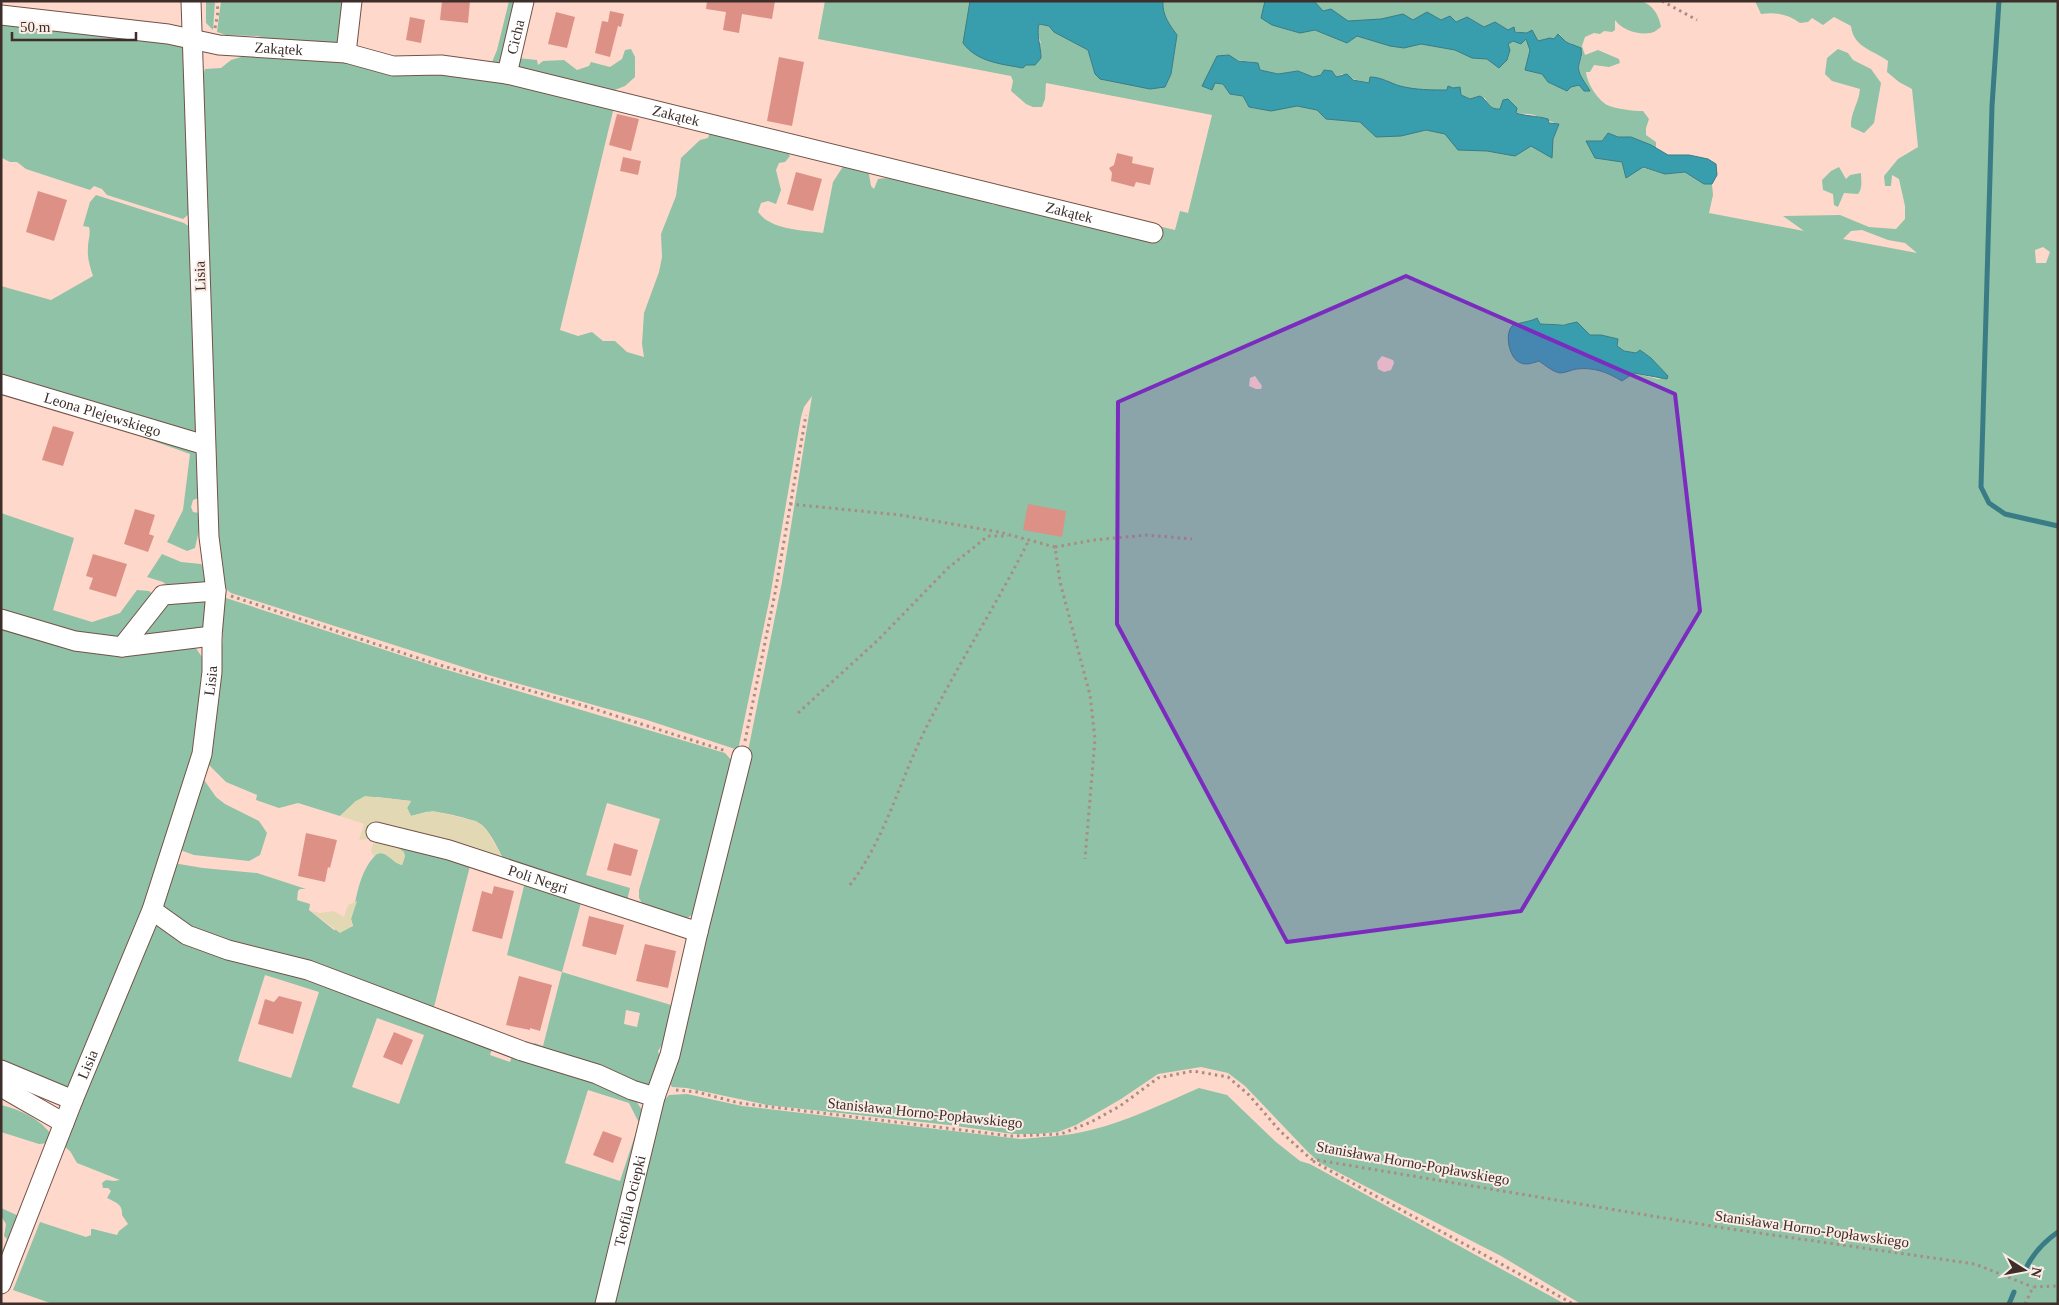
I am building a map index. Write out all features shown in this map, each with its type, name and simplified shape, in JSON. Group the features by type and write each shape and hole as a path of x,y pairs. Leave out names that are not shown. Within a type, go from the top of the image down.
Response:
{"street":[{"name":"Lisia","path":"1,1284 64,1123 152,910 202,754 212,672 212,636 216,591 209,537 205,445 191,1"},
{"path":"346,53 352,1"},
{"name":"Cicha","path":"507,74 524,1"},
{"name":"Zakątek","path":"1,15 168,34 212,44 346,53 393,66 441,65 507,74 1153,233"},
{"name":"Leona Plejewskiego","path":"1,384 205,445"},
{"path":"122,647 163,596 216,591"},
{"path":"1,619 75,641 122,647 212,636"},
{"name":"Teofila Ociepki","path":"606,1304 655,1098 670,1055 698,932 742,756"},
{"name":"Poli Negri","path":"376,832 449,850 698,932"},
{"path":"152,910 186,935 228,950 308,970 522,1050 597,1074 655,1098"},
{"path":"1,1070 74,1100"},
{"path":"1,1087 64,1123"}],"path":[{"path":"212,44 218,12 217,1"},
{"path":"1662,1 1697,20"},
{"path":"216,591 270,611 436,664 588,707 742,756 775,593 806,415"},
{"path":"790,504 900,514 1013,536 1055,547 1094,540 1147,535 1192,539"},
{"path":"798,713 878,640 948,568 988,536 1013,536"},
{"path":"850,884 860,872 890,811 928,724 1002,594 1030,540"},
{"path":"1055,547 1060,582 1090,696 1095,739 1085,859"},
{"name":"Stanisława Horno-Popławskiego","path":"655,1098 671,1090 697,1092 739,1103 1011,1136 1061,1134 1091,1122 1120,1106 1158,1078 1193,1071 1228,1077 1249,1095 1280,1131 1311,1159 1724,1228 1975,1264 2033,1287"},
{"path":"1311,1159 1368,1193 1474,1248 1573,1304"},
{"path":"2025,1304 2033,1287 2058,1286"}],"highlighted area":[{"path":"1406,276 1675,394 1700,611 1521,911 1287,942 1117,624 1118,402"}],"green space":[{"path":"206,1 215,1 213,30 206,23"},
{"path":"221,1 349,1 339,42 330,47 360,63 393,74 511,66 518,58 537,60 538,65 543,61 564,60 577,70 589,66 591,62 610,67 622,59 625,50 631,49 635,57 635,77 625,86 612,91 615,103 560,330 578,336 592,332 603,341 615,341 627,352 644,357 642,344 644,313 659,272 662,257 661,234 676,196 681,158 700,140 708,138 710,132 786,149 790,156 785,162 779,163 776,170 781,190 776,204 768,201 761,203 758,212 764,218 779,226 797,230 823,233 833,182 844,165 868,169 871,186 874,189 878,179 906,180 955,190 994,205 1005,201 1012,191 1175,230 1180,211 1188,213 1212,115 1046,83 1045,99 1042,107 1033,107 1026,104 1011,91 1013,81 1011,76 818,39 825,1 970,1 963,43 1041,43 1037,32 1039,24 1049,26 1088,50 1095,74 1165,87 1171,74 1177,35 1165,15 1163,1 1285,1 1321,15 1309,1 1641,1 1655,11 1661,27 1651,33 1640,33 1626,29 1615,20 1615,30 1612,32 1604,31 1600,34 1594,33 1585,37 1582,46 1585,55 1598,50 1619,59 1620,63 1609,67 1594,65 1590,72 1586,72 1593,90 1607,105 1625,110 1643,111 1649,119 1646,135 1656,142 1656,149 1668,155 1631,137 1618,137 1608,133 1593,151 1595,158 1622,162 1665,174 1685,172 1704,183 1712,184 1713,195 1709,213 1804,231 1783,216 1840,215 1869,227 1896,229 1905,219 1905,206 1899,179 1892,175 1891,186 1885,186 1884,176 1898,159 1918,147 1912,89 1899,82 1887,72 1888,61 1860,43 1856,39 1851,26 1834,17 1823,25 1812,18 1808,22 1800,23 1782,14 1761,14 1755,1 2058,1 2058,1304 1581,1304 1501,1256 1320,1163 1245,1086 1228,1073 1201,1067 1158,1074 1121,1099 1076,1125 1058,1132 1036,1134 1013,1134 767,1105 687,1088 672,1087 667,1079 747,756 782,582 812,396 804,407 801,417 770,597 738,750 647,720 488,675 231,593 220,584 199,87 205,69 221,68 231,60 258,52 264,40 257,36 226,35 217,32","holes":["1467,17 1484,27 1527,33 1538,41 1554,39 1559,34 1566,42 1571,43 1582,57 1579,71 1590,91 1579,85 1530,46 1526,39 1513,41 1508,44 1427,40 1431,20 1456,22","1217,57 1258,63 1260,70 1278,74 1298,71 1313,77 1321,75 1324,70 1332,71 1336,77 1342,74 1353,79 1390,87 1442,93 1459,87 1461,95 1470,99 1485,98 1492,108 1500,109 1503,100 1516,107 1516,112 1518,113 1535,115 1559,124 1553,139 1289,102 1260,109 1249,107 1243,96 1230,94 1223,84 1215,83 1211,71","1862,230 1888,240 1905,243 1917,253 1843,239 1851,231","2043,247 2050,252 2046,263 2036,263 2035,250","1534,321 1540,324 1579,324 1590,335 1601,335 1618,339 1617,346 1623,351 1636,353 1640,350 1651,358 1667,376 1658,379 1634,373 1622,381 1595,370 1576,369 1560,373 1539,361 1530,364 1517,324","1382,356 1393,360 1394,363 1391,370 1384,372 1378,369 1377,362","1255,376 1262,386 1261,389 1249,386 1250,378"]},
{"path":"509,1 519,1 500,63 490,67 497,50"},
{"path":"1,24 183,44 186,57 189,214 183,219 107,195 102,189 94,186 90,190 26,169 17,162 10,162 2,158"},
{"path":"1838,49 1848,53 1853,60 1871,69 1881,83 1874,123 1864,133 1851,127 1860,89 1832,81 1825,74 1827,58"},
{"path":"1839,167 1846,179 1850,175 1861,173 1861,189 1858,194 1844,193 1838,207 1834,205 1833,194 1823,190 1822,180 1831,171"},
{"path":"96,195 184,223 193,229 199,428 193,437 1,377 1,286 51,300 93,276 88,255 89,227 83,226 90,202"},
{"path":"117,428 187,447 202,458 202,497 193,500 191,507 193,512 199,513 199,530 195,548 187,551 167,542 183,510 190,454"},
{"path":"1,513 74,538 53,610 92,622 120,613 137,590 149,591 154,595 121,640 91,639 1,615"},
{"path":"162,554 181,562 201,564 209,576 206,586 169,587 163,582 147,577"},
{"path":"223,597 434,666 725,753 732,761 696,912 686,919 643,905 639,898 639,890 660,819 607,803 586,875 630,888 627,901 504,860 495,842 479,823 438,812 426,812 411,816 407,808 411,801 377,797 356,801 340,816 298,803 279,808 256,800 257,795 226,782 206,762 217,702 223,636"},
{"path":"201,598 208,605 208,622 203,630 136,637 163,605"},
{"path":"1,624 195,647 204,660 198,743 187,767 162,861 70,1088 65,1089 1,1063"},
{"path":"202,777 216,797 225,804 259,821 267,833 260,855 249,861 194,855 180,850"},
{"path":"394,844 470,866 434,1007 445,1012 444,1014 222,944 162,912 165,886 173,863 257,873 306,889 298,891 297,900 310,904 309,910 334,930 353,926 351,919 360,883 372,859 379,852 382,852 402,865 405,856"},
{"path":"525,882 582,899 562,972 507,955"},
{"path":"154,918 274,966 493,1046 490,1055 510,1062 513,1053 632,1095 642,1110 598,1304 53,1304 13,1290 40,1222 86,1237 91,1235 91,1229 117,1235 128,1224 122,1215 120,1206 107,1198 111,1191 108,1188 103,1188 102,1183 106,1180 120,1180 77,1163 70,1151 65,1147","holes":["265,975 319,992 291,1078 238,1061","377,1018 424,1035 399,1104 352,1087","588,1090 629,1103 639,1123 620,1181 565,1163"]},
{"path":"562,972 671,1005 679,978 669,1034 658,1051 661,1061 649,1086 532,1049 534,1043 543,1046","holes":["626,1010 640,1013 637,1027 624,1024"]},
{"path":"1199,1088 1227,1095 1276,1142 1300,1161 1310,1164 1565,1304 610,1304 662,1102 669,1095 687,1094 742,1106 1021,1139 1074,1134 1119,1122"},
{"path":"1,1105 36,1120 52,1136 49,1143 39,1144 1,1132"},
{"path":"1,1208 21,1217 1,1267 1,1254 7,1239 4,1236 6,1224 1,1216"}],"sand":[{"path":"365,796 411,801 407,808 411,816 433,811 476,821 489,834 504,860 370,839 359,840 364,824 340,816 356,801"},
{"path":"386,839 404,852 405,856 402,865 385,854 373,855 371,850 373,844"},
{"path":"357,901 351,919 353,926 340,933 311,911 320,913 334,911 344,917 348,905"}],"water":[{"path":"970,1 1163,1 1165,15 1177,35 1171,74 1165,87 1150,89 1100,79 1095,74 1088,50 1054,32 1049,26 1039,24 1041,58 1035,65 1026,65 1023,68 990,61 975,54 963,43"},
{"path":"1265,1 1314,1 1323,11 1331,9 1348,21 1381,19 1403,14 1413,20 1427,12 1441,20 1450,16 1456,22 1467,17 1484,27 1495,22 1508,30 1514,27 1515,32 1527,33 1532,30 1538,41 1554,39 1558,34 1566,42 1581,48 1578,67 1590,91 1584,91 1579,85 1571,87 1567,91 1548,82 1542,74 1525,70 1530,50 1526,39 1521,44 1513,41 1508,44 1510,50 1507,60 1499,68 1487,59 1472,58 1455,50 1421,44 1404,48 1390,46 1357,36 1347,43 1315,30 1300,33 1272,25 1261,18"},
{"path":"1229,55 1238,61 1258,63 1260,70 1278,74 1298,71 1313,77 1321,75 1324,70 1332,71 1336,77 1347,74 1353,80 1369,83 1370,77 1374,77 1400,86 1418,89 1447,90 1448,86 1453,88 1460,87 1461,95 1470,99 1480,96 1491,107 1496,109 1500,109 1503,100 1508,99 1517,108 1516,113 1548,119 1549,123 1559,124 1553,139 1552,158 1531,146 1515,156 1487,151 1458,150 1445,134 1426,130 1401,136 1376,137 1360,122 1326,119 1317,110 1297,106 1271,111 1249,107 1243,96 1230,94 1223,84 1215,83 1212,90 1202,86 1217,56"},
{"path":"1608,133 1618,137 1631,137 1651,145 1668,155 1689,155 1708,159 1716,164 1717,175 1712,184 1704,184 1685,172 1665,174 1643,167 1626,178 1622,162 1595,158 1586,141 1602,141"},
{"path":"1537,318 1540,324 1564,325 1577,322 1590,335 1601,335 1618,339 1617,346 1624,351 1636,353 1640,350 1651,358 1668,376 1667,379 1634,373 1622,381 1595,370 1576,369 1560,373 1539,361 1529,364 1521,363 1513,356 1509,346 1508,335 1512,326"}],"building":[{"path":"442,1 470,1 468,23 440,20"},
{"path":"707,1 775,1 772,19 742,14 739,33 723,30 726,12 706,9"},
{"path":"610,11 624,14 621,27 618,26 610,57 595,53 602,21 608,22"},
{"path":"556,12 575,17 567,48 548,44"},
{"path":"410,17 425,20 421,43 406,40"},
{"path":"779,57 804,62 792,126 767,121"},
{"path":"617,114 639,119 631,151 609,145"},
{"path":"1117,153 1133,157 1132,163 1154,168 1150,185 1136,182 1134,187 1111,181 1112,173 1109,168 1114,165"},
{"path":"623,157 641,161 638,175 620,171"},
{"path":"796,172 822,179 813,211 787,204"},
{"path":"38,191 67,200 54,241 26,232"},
{"path":"53,426 74,432 63,466 42,460"},
{"path":"1028,504 1066,511 1062,537 1023,530"},
{"path":"135,509 155,515 149,534 154,536 148,552 124,544"},
{"path":"93,554 127,564 116,597 89,589 93,578 86,576"},
{"path":"306,833 337,840 325,882 298,876"},
{"path":"614,843 638,850 631,876 607,870"},
{"path":"494,886 514,891 502,939 472,931 482,891 492,894"},
{"path":"589,916 624,925 616,955 582,946"},
{"path":"645,944 676,951 668,988 636,981"},
{"path":"519,976 552,985 540,1031 506,1025"},
{"path":"279,996 302,1002 293,1034 258,1024 265,999 274,1002"},
{"path":"394,1032 413,1040 402,1065 383,1057"},
{"path":"603,1131 622,1138 613,1163 593,1155"}],"waterway":[{"path":"1999,1 1992,106 1981,487 1989,503 2005,514 2058,526"},
{"path":"2025,1270 2039,1249 2058,1232"},
{"path":"2009,1304 2014,1292"}]}
